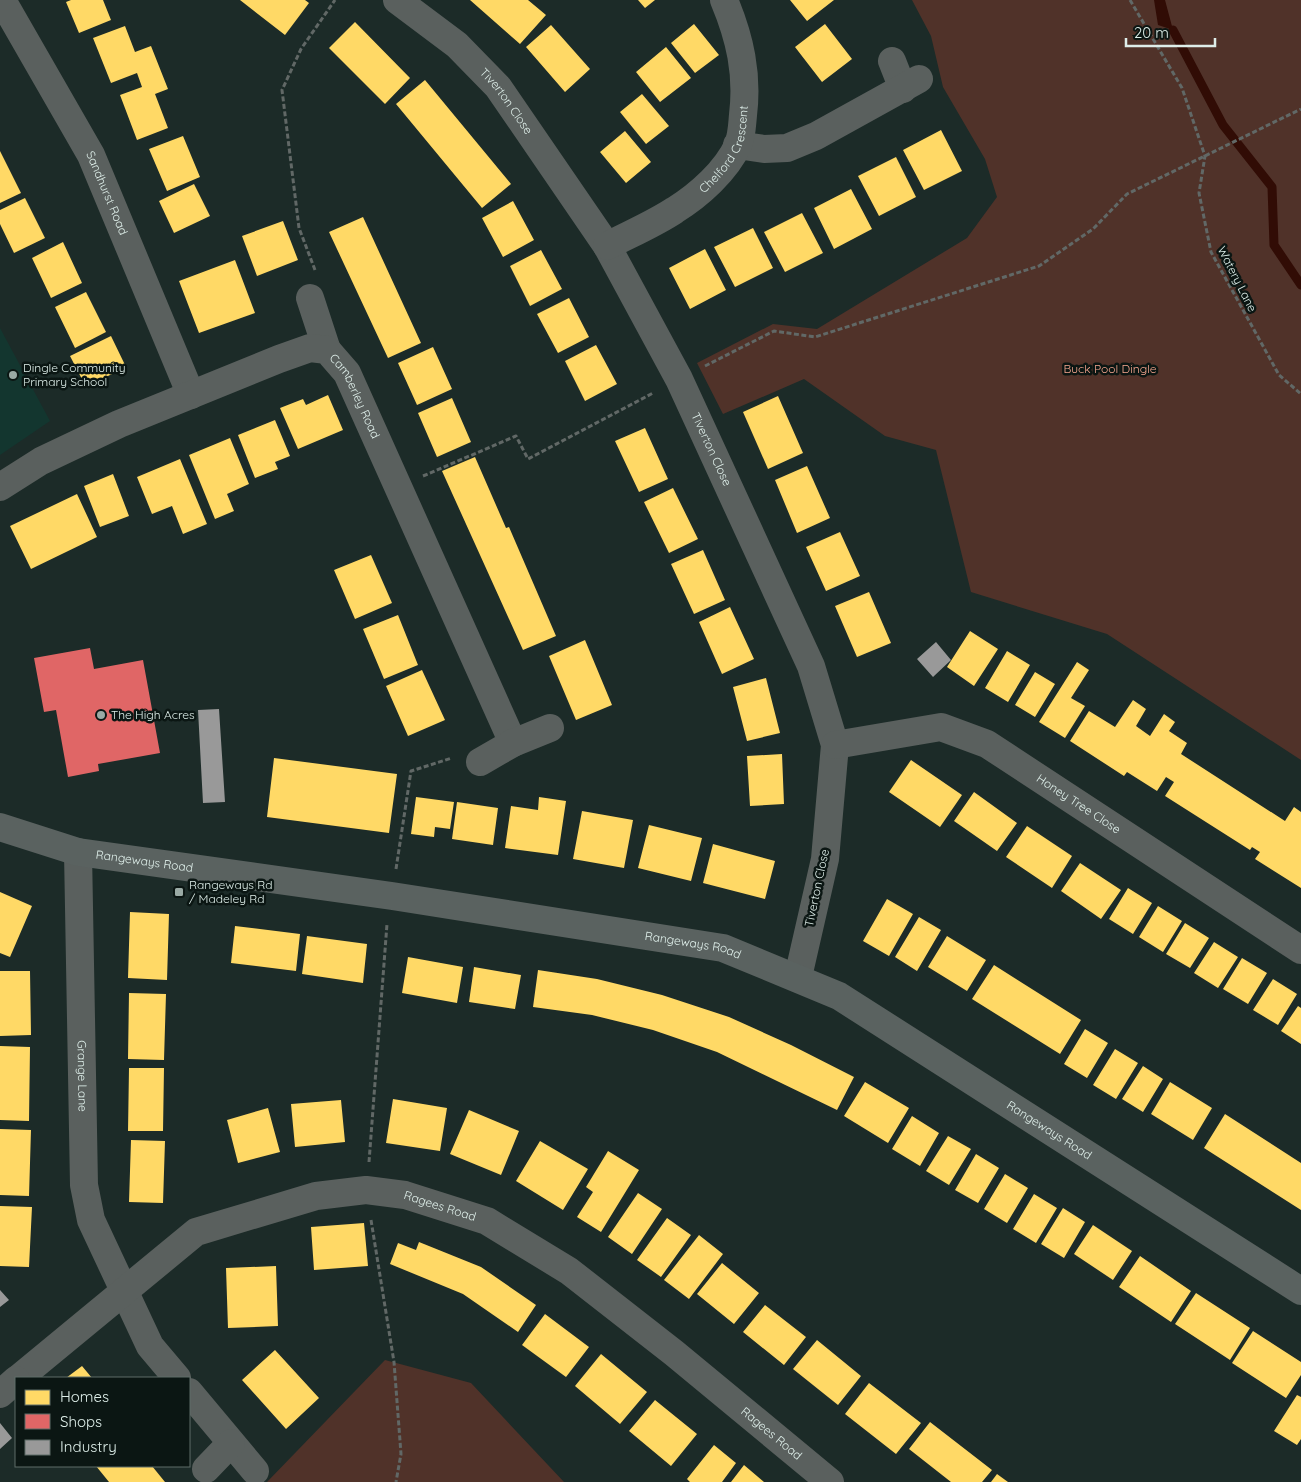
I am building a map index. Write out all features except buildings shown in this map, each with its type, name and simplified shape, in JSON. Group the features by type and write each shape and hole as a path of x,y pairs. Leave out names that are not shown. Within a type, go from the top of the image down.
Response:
{"street":[{"name":"Sandhurst Road","path":"2,0 91,155 191,396"},
{"name":"Tiverton Close","path":"397,0 457,45 498,87 607,246 670,384 811,666 835,745 825,859 798,977"},
{"name":"Chelford Crescent","path":"607,246 676,210 722,171 738,145 745,98 745,70 737,31 724,0"},
{"path":"738,145 764,149 788,148 816,136 911,84 892,61"},
{"path":"310,298 327,350"},
{"name":"Camberley Road","path":"0,487 41,461 119,424 310,348 327,350 347,373 514,744"},
{"name":"Honey Tree Close","path":"835,745 941,727 987,744 1301,950"},
{"path":"480,762 550,728"},
{"name":"Rangeways Road","path":"0,827 78,852 392,896 722,948 798,977 840,996 1301,1291"},
{"name":"Grange Lane","path":"78,852 84,1185 92,1220 150,1346 176,1377"},
{"name":"Ragees Road","path":"20,1377 196,1232 316,1196 366,1190 405,1195 487,1221 569,1271 674,1352 830,1482"},
{"name":"Ragees Road","path":"0,1394 15,1382"},
{"path":"190,1393 255,1471"},
{"path":"206,1469 231,1443"}],"path":[{"path":"310,298 322,287 299,228 282,90 300,49 335,0"},
{"name":"Watery Lane","path":"1130,0 1182,88 1205,156 1199,193 1211,252 1278,375 1301,394"},
{"path":"398,486 516,436 528,459 774,331 815,337 1039,266 1093,229 1127,194 1301,109"},
{"path":"368,1165 374,1092"},
{"path":"370,1216 394,1362 401,1454 396,1482"}],"shaded area":[{"path":"1154,0 1165,0 1173,30 1158,25"},
{"name":"Dingle Community Primary School","path":"0,328 50,421 0,455"}],"green space":[{"name":"Buck Pool Dingle","path":"912,0 1301,0 1301,760 1107,634 971,592 936,450 885,436 804,379 723,414 697,363 773,324 817,329 967,238 997,197 985,159 943,87 931,36"},
{"path":"385,1360 471,1383 564,1482 267,1482"}],"waterway":[{"path":"1173,30 1223,125 1272,187 1274,245 1301,285"}],"place":[{"name":"Dingle Community Primary School","path":"13,375"},
{"name":"The High Acres","path":"101,715"},
{"name":"Rangeways Rd / Madeley Rd","path":"179,892"}]}
